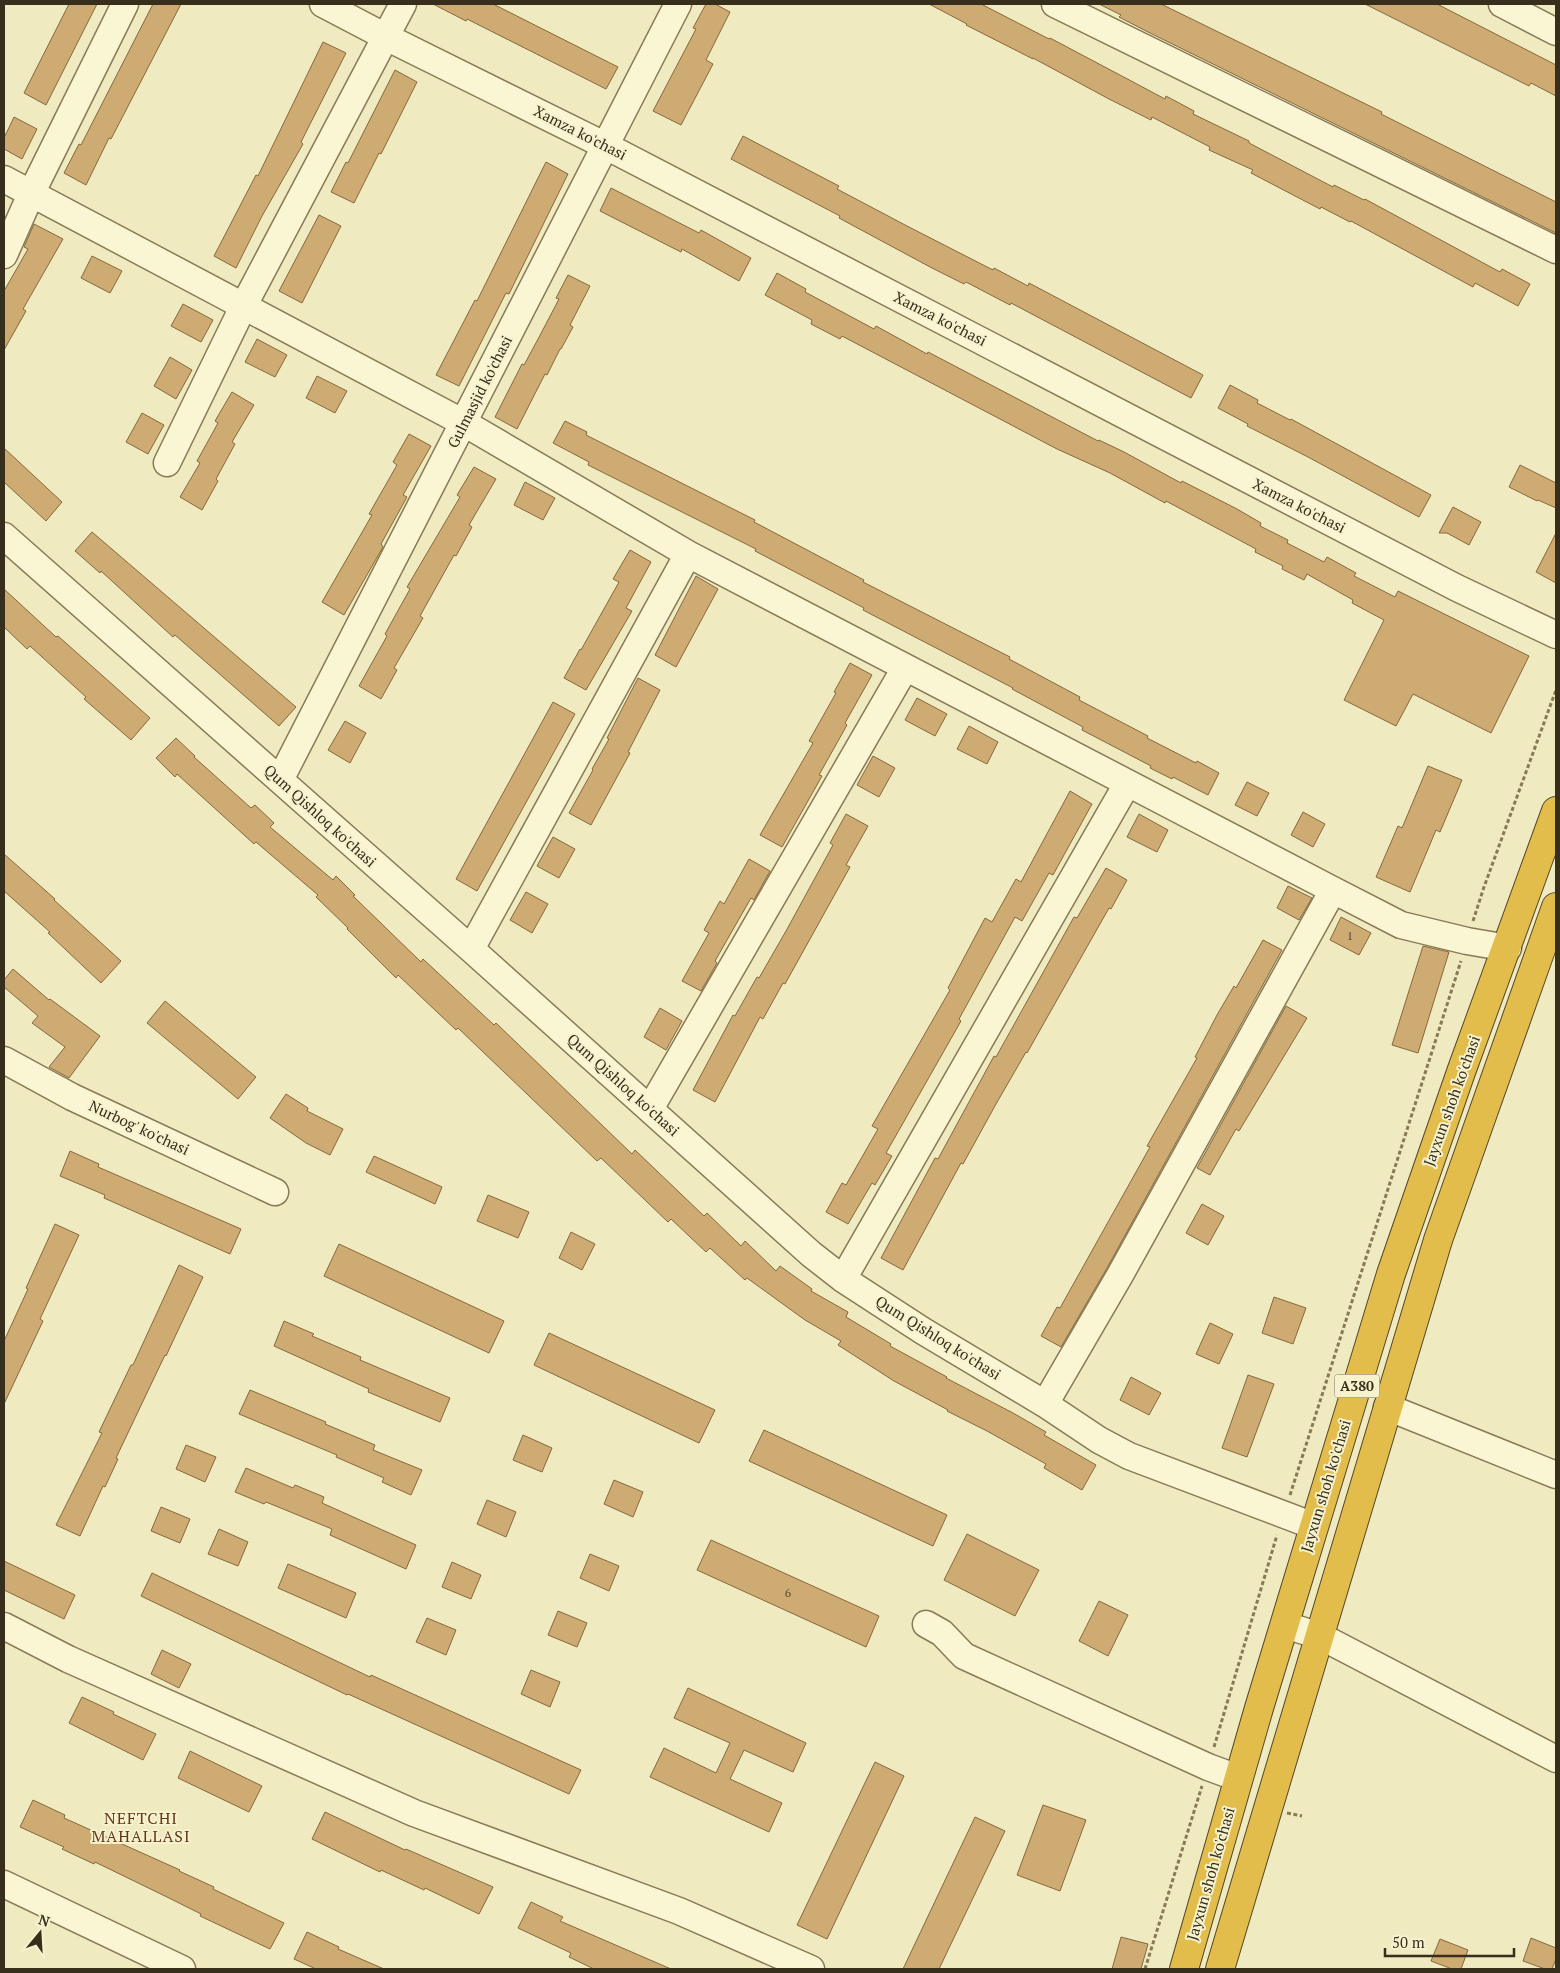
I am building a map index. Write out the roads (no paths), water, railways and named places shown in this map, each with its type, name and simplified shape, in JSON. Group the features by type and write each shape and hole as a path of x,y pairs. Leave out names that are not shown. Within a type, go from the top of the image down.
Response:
{"highway":[{"name":"Jayxun shoh ko'chasi","path":"1184,1969 1238,1778 1391,1274 1461,1072 1508,948 1556,811"},
{"name":"A380","path":"1220,1969 1438,1240 1556,907"}],"street":[{"path":"4,255 31,194 125,4"},
{"name":"Xamza ko'chasi","path":"323,4 606,146 1457,588 1556,635"},
{"path":"167,463 243,307 403,4"},
{"name":"Gulmasjid ko'chasi","path":"280,780 678,4"},
{"path":"1054,4 1556,250"},
{"path":"1502,4 1556,32"},
{"path":"4,179 464,423 688,554 1401,925 1467,941 1508,948"},
{"name":"Qum Qishloq ko'chasi","path":"4,536 811,1254 843,1279 923,1331 1128,1456 1314,1526"},
{"path":"471,950 688,554"},
{"path":"650,1109 905,668"},
{"path":"843,1279 1127,784"},
{"path":"1045,1404 1120,1275 1333,890"},
{"name":"Nurbog' ko'chasi","path":"4,1060 72,1097 275,1192"},
{"path":"1387,1407 1556,1475"},
{"path":"926,1624 942,1633 964,1656 1208,1767 1238,1778"},
{"path":"1285,1625 1320,1636 1556,1758"},
{"path":"4,1626 68,1659 414,1813 679,1911 811,1969"},
{"path":"4,1884 182,1969"}],"district":[{"name":"NEFTCHI MAHALLASI","path":"141,1827"}]}
